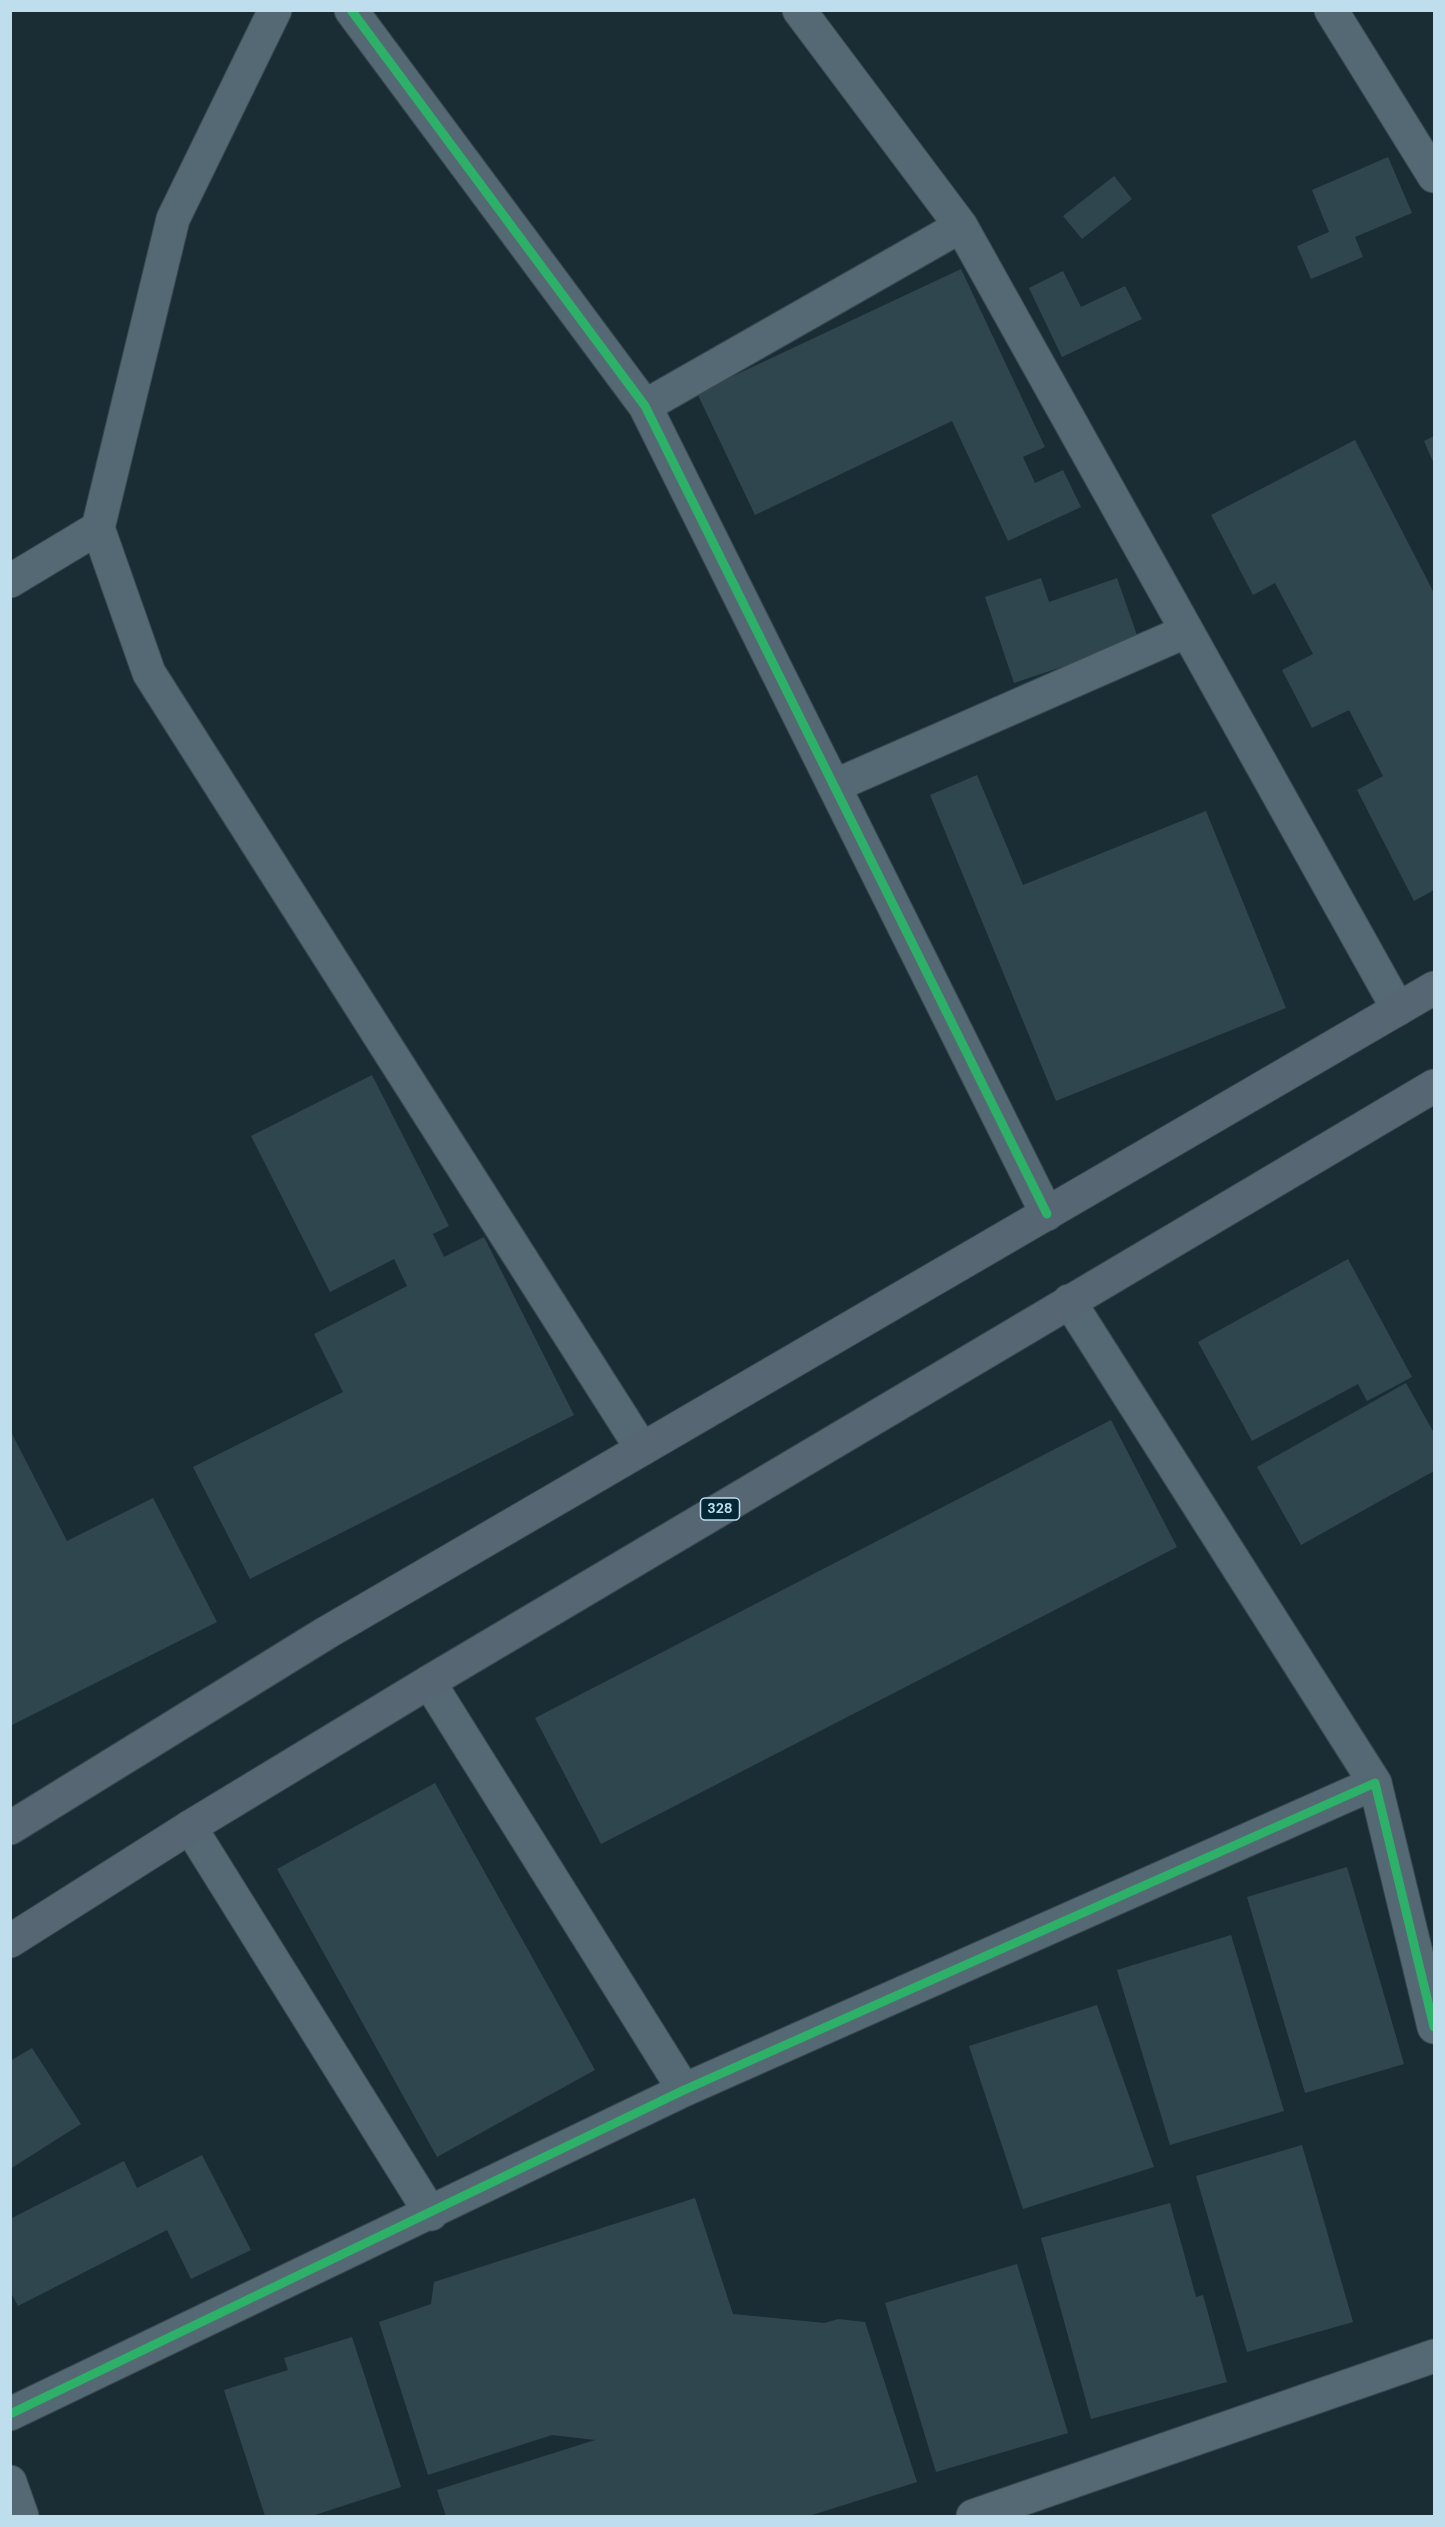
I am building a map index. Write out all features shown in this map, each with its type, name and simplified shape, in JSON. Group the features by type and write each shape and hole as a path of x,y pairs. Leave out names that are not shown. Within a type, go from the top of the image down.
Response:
{"main road":[{"path":"10,1828 326,1633 1434,988"},
{"name":"328","path":"10,1941 190,1827 429,1682 1434,1086"}],"street":[{"path":"275,10 173,219 98,528 149,673 642,1449"},
{"path":"351,10 645,406 1047,1214"},
{"path":"799,10 961,226 1398,1009"},
{"path":"1331,10 1434,176"},
{"path":"645,406 961,226"},
{"path":"10,581 98,528"},
{"path":"834,786 1187,631"},
{"path":"1069,1301 1375,1782 1434,2027"},
{"path":"429,1682 684,2090"},
{"path":"10,2414 431,2214 684,2090 1375,1782"},
{"path":"190,1827 431,2214"},
{"path":"973,2517 1434,2356"},
{"path":"10,2482 22,2517"}],"building":[{"path":"1388,157 1412,213 1355,237 1363,257 1311,279 1297,246 1329,232 1312,190"},
{"path":"1114,176 1132,199 1082,239 1063,216"},
{"path":"961,269 1045,447 1023,457 1035,483 1063,470 1081,507 1008,541 952,421 755,515 697,393"},
{"path":"1063,271 1081,307 1125,286 1142,319 1062,357 1029,288"},
{"path":"1434,436 1434,464 1424,441"},
{"path":"1355,440 1434,593 1434,890 1414,901 1357,790 1383,776 1349,710 1312,728 1282,670 1313,654 1275,583 1253,595 1211,515"},
{"path":"1041,578 1049,602 1117,578 1139,641 1014,683 985,597"},
{"path":"977,775 1023,885 1206,811 1286,1008 1056,1101 930,795"},
{"path":"372,1075 449,1226 433,1234 444,1257 484,1237 574,1415 250,1579 193,1467 343,1392 314,1334 407,1286 394,1259 330,1292 251,1136"},
{"path":"1348,1259 1412,1377 1367,1401 1358,1384 1252,1441 1198,1342"},
{"path":"1406,1383 1434,1433 1434,1471 1301,1545 1257,1467"},
{"path":"1111,1420 1177,1547 601,1844 535,1718"},
{"path":"10,1430 67,1541 153,1498 217,1622 10,1726"},
{"path":"435,1783 595,2070 437,2157 277,1869"},
{"path":"1347,1867 1404,2064 1305,2093 1247,1897"},
{"path":"1231,1935 1284,2111 1170,2145 1117,1970"},
{"path":"1097,2005 1154,2167 1023,2209 969,2046"},
{"path":"32,2048 81,2124 10,2169 10,2061"},
{"path":"1302,2145 1353,2322 1247,2352 1196,2176"},
{"path":"202,2155 251,2250 191,2279 167,2230 18,2306 10,2291 10,2219 124,2161 137,2188"},
{"path":"695,2198 733,2314 825,2323 838,2319 865,2322 917,2482 809,2516 446,2516 437,2490 595,2440 552,2435 428,2475 379,2322 431,2304 434,2282"},
{"path":"1170,2203 1196,2297 1203,2295 1227,2382 1091,2419 1041,2238"},
{"path":"1017,2264 1068,2433 936,2472 885,2303"},
{"path":"352,2337 401,2487 312,2516 265,2516 224,2390 288,2370 284,2358"}],"cycle path":[{"path":"351,10 645,406 1047,1214"},
{"path":"10,2414 684,2090 1375,1783 1434,2027"}]}
